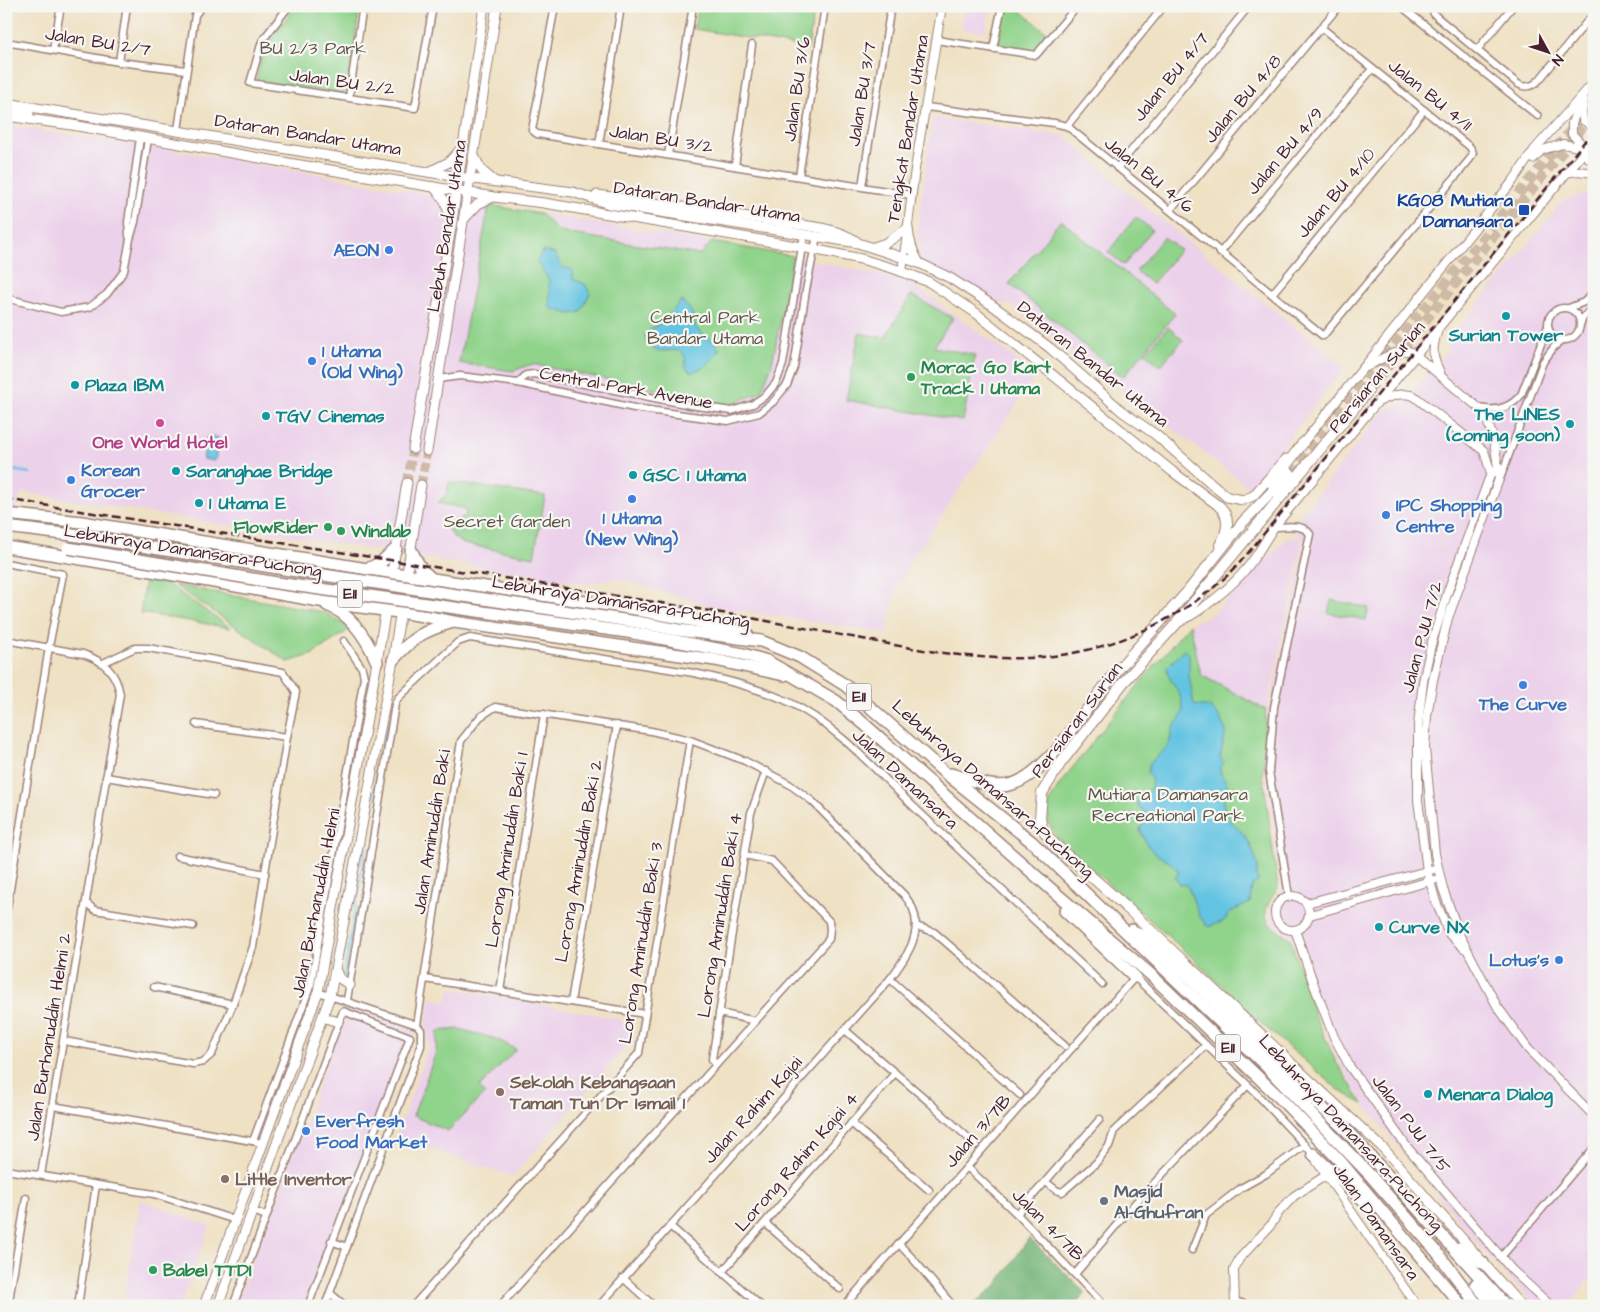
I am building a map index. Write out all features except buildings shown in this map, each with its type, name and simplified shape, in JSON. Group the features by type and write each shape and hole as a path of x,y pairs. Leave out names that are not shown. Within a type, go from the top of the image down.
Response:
{"highway":[{"path":"6,514 82,522 366,569 638,610 728,627 761,641"},
{"name":"Lebuhraya Damansara–Puchong","path":"6,527 72,535 636,627 767,661 836,701 863,723 1150,974 1281,1099 1341,1162 1461,1306"},
{"name":"Lebuhraya Damansara–Puchong","path":"6,541 68,548 277,583 761,641 800,657 845,685 944,772 1032,842 1115,921 1265,1065 1369,1174 1437,1252 1478,1306"},
{"path":"6,547 107,562 311,600 430,616 454,622 715,660 791,676"},
{"path":"366,569 380,563 396,548"},
{"path":"411,550 421,569 434,579"},
{"path":"311,559 317,563 368,573 372,578 373,592 370,601 361,607"},
{"path":"430,616 422,612 419,598 434,579"},
{"path":"311,600 336,608 350,621 370,647 377,662"},
{"path":"393,660 418,635 432,628 454,622"},
{"path":"944,772 988,785 1005,786 1020,782 1035,772 1052,755"},
{"path":"1052,890 1065,910 1135,977"},
{"path":"1115,921 1146,938 1286,1066"},
{"path":"1232,1007 1506,1306"},
{"path":"1313,1154 1357,1195 1390,1220"},
{"path":"1448,1242 1482,1263"},
{"path":"1448,1242 1459,1263 1494,1306"}],"main road":[{"name":"Lebuh Bandar Utama","path":"457,190 484,6"},
{"name":"Lebuh Bandar Utama","path":"427,451 497,6"},
{"name":"Dataran Bandar Utama","path":"6,103 458,177 573,192 609,204 858,243 919,263 950,278 992,305 1050,348 1123,412 1156,435 1228,497 1243,500 1253,496 1303,443"},
{"path":"6,110 146,133 144,139"},
{"name":"Dataran Bandar Utama","path":"6,116 72,125 144,139 494,197 550,204 814,249 861,259 899,271 928,282 976,313 1218,506"},
{"path":"429,172 449,162 463,145"},
{"path":"474,156 482,171 495,182"},
{"path":"434,186 445,201 452,221"},
{"path":"452,221 457,190"},
{"path":"573,192 698,209 814,228 845,234 858,243"},
{"path":"465,218 481,201 494,197"},
{"name":"Lebuh Bandar Utama","path":"413,449 452,221"},
{"path":"874,248 886,243 908,228"},
{"path":"908,228 909,243 919,263"},
{"name":"Persiaran Surian","path":"1232,1007 1126,907 1052,842 1042,828 1040,818 1042,793 1060,764 1123,683 1176,624 1368,391"},
{"path":"1243,522 1303,443"},
{"name":"Persiaran Surian","path":"1052,755 1114,674 1188,591 1243,522 1290,473"},
{"path":"386,610 407,483"},
{"path":"401,612 421,485"},
{"path":"1211,561 1222,541 1227,525 1226,514 1218,506"},
{"name":"Jalan Burhanuddin Helmi","path":"204,1306 318,992 386,610"},
{"name":"Jalan Burhanuddin Helmi","path":"218,1306 330,996 401,612"},
{"path":"336,971 339,978 350,985"},
{"path":"324,1017 338,1022"},
{"path":"1286,1066 1384,1149 1521,1306"}],"street":[{"path":"54,50 60,6"},
{"path":"118,62 127,6"},
{"path":"178,130 195,15 202,6"},
{"name":"Jalan BU 2/2","path":"289,6 262,41 250,83 415,108 433,6"},
{"path":"349,98 363,6"},
{"name":"Jalan BU 3/2","path":"554,6 532,130 537,134 911,195"},
{"path":"599,144 621,6"},
{"path":"668,155 694,6"},
{"name":"Jalan BU 3/6","path":"799,176 825,6"},
{"name":"Jalan BU 3/7","path":"862,186 891,6"},
{"name":"Tengkat Bandar Utama","path":"899,271 904,257 911,195 942,6"},
{"path":"993,49 1002,6"},
{"path":"936,40 1036,55 1077,6"},
{"path":"1067,126 1164,6"},
{"name":"Jalan BU 4/7","path":"1117,168 1249,6"},
{"name":"Jalan BU 4/8","path":"1170,210 1339,6"},
{"path":"1401,6 1538,116"},
{"path":"1431,6 1438,18 1522,86 1532,85 1540,79 1594,13"},
{"path":"1477,50 1513,6"},
{"name":"Jalan BU 4/11","path":"1322,28 1470,147 1473,153 1323,336"},
{"name":"Jalan BU 2/7","path":"6,42 118,62 186,70"},
{"path":"735,166 752,45"},
{"name":"Jalan BU 4/9","path":"1220,253 1372,69"},
{"path":"1303,443 1513,180 1534,150 1594,82"},
{"path":"1586,91 1582,112 1583,120 1590,125 1594,125"},
{"path":"1586,91 1574,113 1572,134 1590,150 1591,161"},
{"name":"Jalan BU 4/6","path":"926,107 1054,122 1067,126 1323,336"},
{"name":"Jalan BU 4/10","path":"1272,294 1424,110"},
{"path":"6,298 61,312 90,307 107,294 124,271 130,239 128,222 144,139"},
{"name":"Persiaran Surian","path":"1176,624 1187,618 1235,581 1247,568 1274,527 1566,173 1590,150 1594,140"},
{"path":"1513,180 1542,150 1562,144 1574,145 1590,150"},
{"path":"1566,173 1594,173"},
{"name":"Central Park Avenue","path":"518,383 526,375 534,374 715,408 732,410 753,404 766,395 776,382 784,364 804,234"},
{"name":"Central Park Avenue","path":"438,379 460,376 518,383 634,408 728,421 759,413 773,402 787,385 794,367 816,236"},
{"path":"1479,408 1489,411 1504,408 1514,403 1521,395 1548,326 1548,320 1554,311 1584,302 1594,292"},
{"path":"1499,479 1543,362 1562,340 1572,338 1594,306"},
{"path":"1569,308 1577,314 1580,324"},
{"path":"1548,326 1553,335 1562,340"},
{"path":"1438,329 1433,346 1433,354 1442,376"},
{"path":"1362,369 1399,351 1406,350 1417,355"},
{"name":"Jalan PJU 7/2","path":"1417,355 1479,408 1485,416 1497,458 1499,479 1448,618 1433,680 1425,748 1433,835 1440,878 1447,903 1460,936 1497,1006 1521,1041 1593,1115"},
{"name":"Jalan PJU 7/2","path":"1378,402 1398,394 1414,396 1484,451 1491,472 1449,588 1432,645 1423,682 1417,747 1418,800 1427,871 1450,935 1470,953"},
{"path":"1274,527 1297,527 1307,530 1310,534 1298,600 1274,707 1269,771 1289,896"},
{"path":"6,564 63,574 48,647 6,914"},
{"name":"Jalan Damansara","path":"350,985 395,704 398,698 458,642 470,638 702,675 765,692 790,703 826,727 870,763 914,807 1102,984"},
{"name":"Jalan Burhanuddin Helmi 2","path":"6,640 83,654 103,663 118,682 120,694 41,1175"},
{"name":"Jalan Burhanuddin Helmi","path":"254,1141 312,984 364,677 362,668 344,641"},
{"path":"64,1041 193,1064 203,1062 212,1054 233,1004 253,946 296,692 283,672 148,648 135,648 103,663"},
{"name":"Jalan Aminuddin Baki","path":"325,1306 422,1046 421,1030 417,1024 461,742 480,717 495,707 617,725 690,740 766,771 789,784 812,801 904,895 913,909 916,926"},
{"name":"Lorong Aminuddin Baki 1","path":"500,991 544,714"},
{"path":"196,724 287,737"},
{"name":"Lorong Aminuddin Baki 2","path":"571,1002 617,725"},
{"name":"Lorong Aminuddin Baki 3","path":"413,1306 639,1054 690,740"},
{"name":"Lorong Aminuddin Baki 4","path":"716,1065 712,1059 751,813 766,771"},
{"path":"106,776 214,795"},
{"path":"500,1306 829,940 829,921 772,861 745,855"},
{"path":"177,856 265,874"},
{"path":"1307,903 1438,868"},
{"path":"1310,915 1440,878"},
{"path":"1289,896 1299,896 1307,903 1310,915 1305,924 1295,930 1284,928 1276,919 1275,913 1279,902 1289,896"},
{"path":"86,903 95,910 193,926"},
{"path":"916,926 934,932 1065,1046"},
{"name":"Jalan Rahim Kajai","path":"599,1306 890,979 910,950 916,926"},
{"name":"Jalan PJU 7/5","path":"1295,930 1327,1020 1350,1067 1407,1147 1512,1270 1551,1306"},
{"path":"1135,977 1248,1085 1313,1154"},
{"name":"Jalan 3/71B","path":"844,1306 1135,977"},
{"path":"425,979 646,1014"},
{"path":"890,979 1020,1095"},
{"path":"347,1000 350,985"},
{"path":"154,987 233,1004"},
{"path":"318,992 417,1024"},
{"path":"233,1306 342,1011 410,1037 331,1241 308,1306"},
{"path":"719,1013 756,1021"},
{"path":"380,1026 384,1014"},
{"path":"845,1030 976,1145"},
{"path":"1046,1182 1056,1190 1062,1192 1066,1189 1096,1163 1110,1146 1114,1131 1206,1045"},
{"name":"Lorong Rahim Kajai 4","path":"722,1272 895,1073"},
{"path":"1075,1274 1136,1202 1248,1085"},
{"path":"53,1106 263,1143"},
{"path":"1017,1214 1100,1119"},
{"path":"851,1123 929,1190"},
{"path":"1192,1250 1206,1215 1240,1188 1266,1174 1305,1145"},
{"path":"1501,1257 1594,1148"},
{"name":"Jalan Damansara","path":"1313,1154 1320,1168 1417,1306"},
{"name":"Jalan 4/71B","path":"967,1167 1017,1214 1105,1306"},
{"path":"1315,1183 1320,1168"},
{"path":"6,1170 154,1194 235,1220"},
{"path":"1245,1306 1242,1303 1235,1304 1234,1270 1239,1259 1270,1226 1290,1200 1326,1176"},
{"path":"78,1306 96,1185"},
{"path":"8,1306 26,1198"},
{"path":"253,1211 266,1216"},
{"path":"765,1222 840,1289"},
{"path":"670,1226 762,1306"},
{"path":"331,1241 347,1247"},
{"path":"899,1244 953,1306"},
{"path":"624,1278 654,1306"},
{"path":"330,1293 345,1306"}],"shaded area":[{"path":"964,6 991,6 985,32 961,27"},
{"path":"933,118 1064,136 1126,191 1345,367 1253,484 1246,485 1014,307 996,301 921,261 917,234"},
{"path":"6,125 236,160 793,256 909,282 1037,374 911,561 895,591 887,633 716,607 615,578 586,584 22,492 12,523 6,522"},
{"path":"1587,194 1594,200 1594,1274 1568,1306 1537,1306 1511,1281 1478,1244 1367,1108 1340,1065 1319,1015 1292,937 1277,927 1270,919 1270,908 1282,889 1266,774 1268,712 1305,547 1303,540 1297,533 1288,532 1384,410 1402,403 1448,351 1448,341 1564,200"},
{"path":"1288,538 1300,538 1302,547 1266,710 1200,675 1190,624 1214,613"},
{"name":"Sekolah Kebangsaan Taman Tun Dr Ismail 1","path":"451,988 620,1019 629,1030 627,1045 512,1177 396,1136 429,1047 426,1017 431,998 447,1001"},
{"path":"349,1004 415,1031 311,1306 236,1306"},
{"path":"140,1200 210,1226 180,1306 123,1306"}],"green space":[{"name":"BU 2/3 Park","path":"296,6 360,6 347,95 256,81 264,46"},
{"path":"698,6 815,6 808,48 694,29"},
{"path":"1006,6 1015,6 1050,35 1037,52 998,44"},
{"name":"Central Park Bandar Utama","path":"489,205 541,214 559,232 700,255 712,242 793,256 772,364 761,392 729,405 532,364 513,371 459,363"},
{"path":"1136,217 1152,230 1124,265 1108,252"},
{"path":"1061,220 1175,314 1123,377 1009,284"},
{"path":"1164,237 1180,250 1152,284 1136,271"},
{"name":"Morac Go Kart Track 1 Utama","path":"911,295 953,318 934,347 975,355 963,421 846,400 859,333 885,338"},
{"path":"1168,327 1183,340 1160,366 1145,353"},
{"name":"Secret Garden","path":"449,482 545,496 534,557 464,544 454,538 447,527 466,515 466,509 438,503 447,493"},
{"path":"145,581 167,584 231,628 140,613"},
{"path":"174,585 324,612 349,630 311,655 288,662"},
{"path":"1331,600 1369,608 1366,620 1328,613"},
{"name":"Mutiara Damansara Recreational Park","path":"1190,624 1201,675 1266,710 1263,774 1278,889 1268,905 1266,917 1274,928 1290,938 1315,1016 1336,1062 1363,1104 1339,1090 1263,1025 1186,952 1061,842 1049,822 1047,813 1050,801 1062,781 1121,706"},
{"path":"459,1029 496,1039 516,1049 479,1088 485,1093 448,1131 413,1116 436,1052 438,1031"},
{"path":"1029,1238 1086,1293 1074,1306 971,1306 996,1286"}],"water":[{"path":"543,251 555,254 562,267 573,270 573,279 585,284 590,293 581,312 570,314 550,308 549,280 537,262"},
{"path":"681,301 691,312 695,327 715,343 719,349 708,364 692,372 686,368 684,354 680,351 657,350 646,343 645,334 667,318"},
{"path":"207,436 219,438 215,461 203,459"},
{"path":"1184,650 1189,654 1189,676 1194,705 1210,707 1219,716 1226,731 1220,758 1224,763 1220,767 1221,775 1227,784 1224,801 1225,811 1228,818 1245,836 1255,856 1258,868 1256,876 1259,881 1252,886 1250,903 1230,912 1224,921 1208,927 1200,917 1187,885 1179,884 1175,877 1179,874 1177,870 1172,864 1152,851 1146,842 1140,829 1143,825 1144,811 1138,806 1137,801 1150,789 1151,781 1147,772 1150,764 1168,745 1173,729 1182,714 1183,708 1180,695 1168,673 1167,667"}],"waterway":[{"path":"6,469 30,473"},
{"path":"344,977 387,718"}],"tunnel":[{"path":"1290,473 1594,102"},
{"path":"1368,391 1594,113"},
{"path":"407,483 413,449"},
{"path":"421,485 427,451"}],"railway":[{"path":"6,499 710,611 950,654 975,657 1026,658 1078,652 1119,640 1159,623 1196,601 1230,573 1247,555 1594,130"}],"place":[{"name":"KG08 Mutiara Damansara","path":"1524,210"},
{"name":"AEON","path":"389,250"},
{"name":"Surian Tower","path":"1506,316"},
{"name":"1 Utama (Old Wing)","path":"312,361"},
{"name":"Morac Go Kart Track 1 Utama","path":"911,377"},
{"name":"Plaza IBM","path":"75,385"},
{"name":"TGV Cinemas","path":"266,416"},
{"name":"One World Hotel","path":"160,423"},
{"name":"The LINES (coming soon)","path":"1570,424"},
{"name":"Saranghae Bridge","path":"176,471"},
{"name":"GSC 1 Utama","path":"633,475"},
{"name":"Korean Grocer","path":"71,480"},
{"name":"1 Utama (New Wing)","path":"632,499"},
{"name":"1 Utama E","path":"199,503"},
{"name":"IPC Shopping Centre","path":"1386,515"},
{"name":"FlowRider","path":"328,527"},
{"name":"Windlab","path":"341,531"},
{"name":"The Curve","path":"1523,685"},
{"name":"Curve NX","path":"1379,927"},
{"name":"Lotus's","path":"1559,960"},
{"name":"Sekolah Kebangsaan Taman Tun Dr Ismail 1","path":"500,1092"},
{"name":"Menara Dialog","path":"1428,1094"},
{"name":"Everfresh Food Market","path":"306,1131"},
{"name":"Little Inventor","path":"225,1179"},
{"name":"Masjid Al-Ghufran","path":"1104,1201"},
{"name":"Babel TTDI","path":"153,1270"}]}
